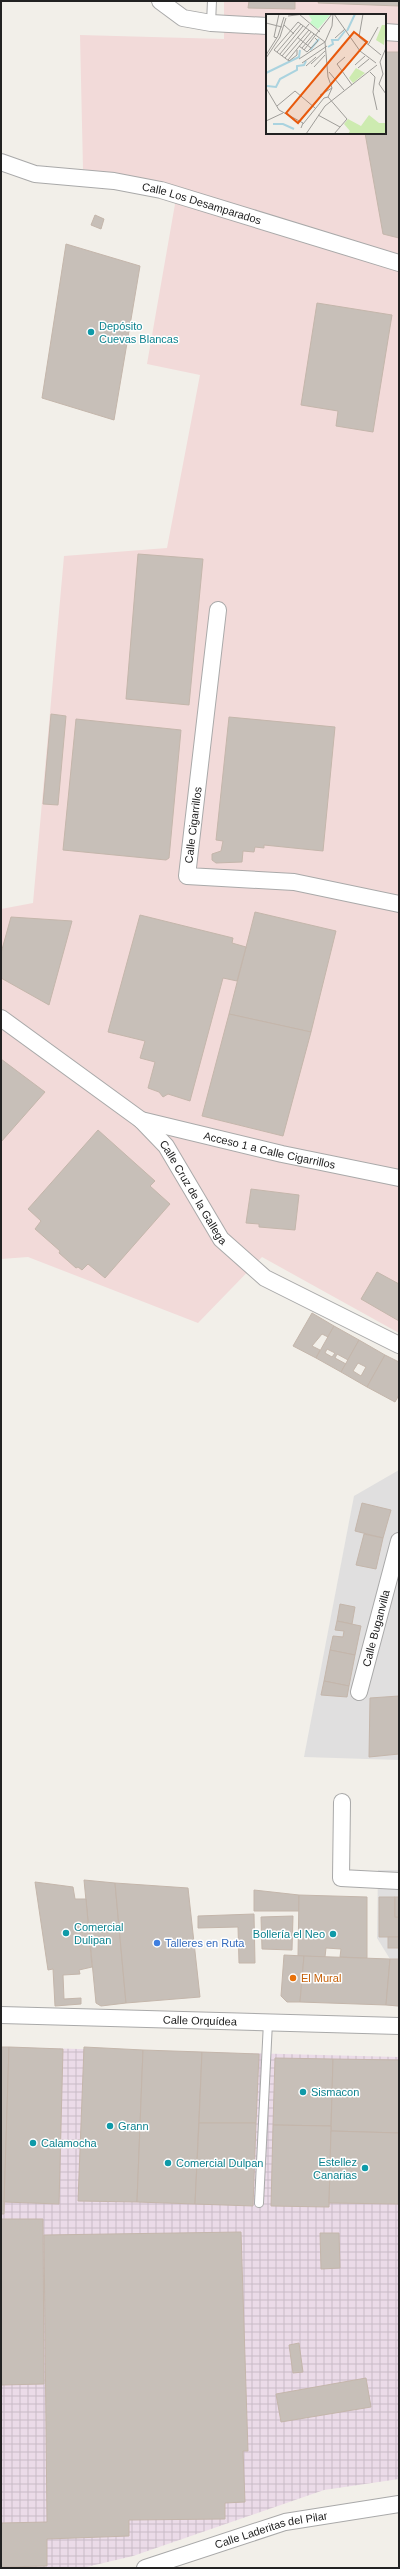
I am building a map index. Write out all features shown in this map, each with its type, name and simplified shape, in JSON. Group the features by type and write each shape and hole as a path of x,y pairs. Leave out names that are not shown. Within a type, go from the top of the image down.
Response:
{"street":[{"path":"160,1 183,18 211,23 266,26"},
{"path":"386,32 399,33"},
{"name":"Calle Los Desamparados","path":"1,162 35,174 114,181 161,190 399,263"},
{"name":"Calle Cigarrillos","path":"218,610 187,876 294,882 399,904"},
{"name":"Calle Cruz de la Gallega","path":"1,1018 141,1120 166,1146 221,1239 265,1278 399,1345"},
{"name":"Acceso 1 a Calle Cigarrillos","path":"141,1120 282,1154 399,1178"},
{"name":"Calle Buganvilla","path":"359,1692 399,1541"},
{"path":"342,1802 341,1878 399,1880"},
{"name":"Calle Orquídea","path":"1,2015 399,2026"},
{"name":"Calle Laderitas del Pilar","path":"146,2568 285,2522 399,2504"}],"lane":[{"path":"211,23 212,1"},
{"path":"258,2203 268,2022"}],"shaded area":[{"path":"224,1 399,1 399,1333 262,1257 198,1323 28,1257 1,1259 1,909 33,903 64,556 167,548 200,375 147,364 178,187 83,169 80,35 224,39"},
{"path":"399,1470 399,1760 304,1757 354,1496"},
{"path":"378,1870 399,1870 399,2007 386,2005 390,1959 377,1938"},
{"path":"1,2047 399,2057 399,2479 324,2490 133,2556 82,2568 1,2568"}],"building":[{"path":"249,1 295,1 295,9 248,8"},
{"path":"319,1 399,1 399,6 318,3"},
{"path":"386,52 399,52 399,238 383,234 365,134 386,134"},
{"path":"95,215 104,219 101,229 91,225"},
{"name":"Depósito Cuevas Blancas","path":"66,244 140,266 114,420 42,398"},
{"path":"317,303 392,315 373,432 336,426 338,411 301,405"},
{"path":"138,554 203,559 189,705 126,699"},
{"path":"51,714 66,716 58,805 43,804"},
{"path":"229,717 335,727 323,851 264,845 264,848 255,847 254,852 243,851 242,862 216,863 212,860 212,854 221,851 223,841 216,840"},
{"path":"76,719 181,730 169,858 166,860 63,850"},
{"path":"255,912 336,931 311,1032 229,1014"},
{"path":"140,915 233,938 232,943 246,947 237,981 223,978 190,1101 168,1094 163,1097 159,1092 148,1088 155,1062 140,1058 145,1041 108,1032"},
{"path":"11,917 72,921 49,1005 1,978 1,953"},
{"path":"229,1014 311,1032 283,1136 202,1116"},
{"path":"1,1059 45,1092 1,1142"},
{"path":"98,1130 155,1181 150,1186 170,1204 105,1278 88,1264 82,1270 78,1267 76,1268 59,1253 60,1251 35,1229 41,1221 28,1209"},
{"path":"251,1189 299,1195 295,1230 259,1227 259,1224 246,1223"},
{"path":"377,1272 399,1284 399,1321 361,1299"},
{"path":"312,1313 334,1326 328,1337 322,1334 312,1346 320,1350 316,1358 293,1346"},
{"path":"334,1326 359,1340 348,1360 337,1354 335,1358 346,1364 341,1372 316,1358","holes":["327,1349 335,1353 332,1357 325,1353"]},
{"path":"359,1340 385,1355 367,1387 341,1372","holes":["358,1363 366,1367 361,1376 353,1371"]},
{"path":"385,1355 399,1362 399,1395 395,1402 367,1387"},
{"path":"362,1503 391,1510 383,1538 355,1531"},
{"path":"364,1534 383,1538 376,1569 356,1565"},
{"path":"340,1604 355,1607 352,1624 337,1621"},
{"path":"337,1621 361,1626 355,1655 330,1650 333,1636 343,1637 344,1631 335,1630"},
{"path":"330,1650 355,1655 349,1686 324,1681"},
{"path":"324,1681 349,1686 347,1697 321,1695"},
{"path":"399,1696 399,1754 369,1757 370,1698"},
{"path":"84,1880 115,1883 126,2003 101,2006 96,2003"},
{"name":"Comercial Dulipan","path":"35,1882 73,1887 75,1899 86,1899 92,1967 79,1970 80,1974 63,1975 64,1999 81,1998 81,2004 55,2006 53,1969 48,1970"},
{"name":"Talleres en Ruta","path":"115,1883 188,1888 200,1997 126,2003"},
{"path":"254,1890 299,1895 299,1911 254,1911"},
{"name":"Bollería el Neo","path":"299,1895 367,1897 367,1958 340,1957 341,1949 326,1948 325,1957 298,1956"},
{"path":"379,1897 395,1897 395,1917 399,1917 399,1937 379,1937"},
{"path":"395,1897 399,1897 399,1917 395,1917"},
{"path":"254,1914 255,1963 239,1963 238,1927 198,1928 198,1916"},
{"path":"293,1916 292,1950 262,1949 261,1917"},
{"path":"388,1937 399,1937 399,1948 388,1948"},
{"path":"284,1955 304,1956 300,2002 287,2002 281,1996"},
{"path":"304,1956 390,1959 386,2005 300,2002"},
{"path":"390,1959 399,1959 399,2006 386,2005"},
{"path":"1,2047 9,2047 4,2214 1,2214"},
{"name":"Calamocha","path":"9,2047 63,2049 59,2204 4,2202"},
{"name":"Grann","path":"84,2047 143,2050 137,2202 78,2201"},
{"name":"Comercial Dulpan","path":"143,2050 202,2052 195,2204 137,2202"},
{"path":"202,2052 259,2054 256,2123 199,2123"},
{"name":"Sismacon","path":"275,2058 333,2059 331,2126 273,2125"},
{"path":"333,2059 399,2060 399,2133 331,2131"},
{"path":"199,2123 256,2123 253,2206 195,2204"},
{"path":"273,2125 331,2126 329,2207 271,2206"},
{"name":"Estellez Canarias","path":"331,2131 399,2133 399,2204 329,2203"},
{"path":"1,2219 43,2219 44,2384 1,2385"},
{"path":"241,2232 248,2451 243,2451 245,2502 225,2503 225,2519 129,2520 129,2536 47,2539 47,2566 1,2567 1,2523 47,2522 44,2235"},
{"path":"320,2233 339,2233 340,2268 321,2269"},
{"path":"299,2343 303,2372 293,2373 289,2345"},
{"path":"366,2378 371,2407 281,2422 276,2394"}],"place":[{"name":"Depósito Cuevas Blancas","path":"91,332"},
{"name":"Comercial Dulipan","path":"66,1933"},
{"name":"Bollería el Neo","path":"333,1934"},
{"name":"Talleres en Ruta","path":"157,1943"},
{"name":"El Mural","path":"293,1978"},
{"name":"Sismacon","path":"303,2092"},
{"name":"Grann","path":"110,2126"},
{"name":"Calamocha","path":"33,2143"},
{"name":"Comercial Dulpan","path":"168,2163"},
{"name":"Estellez Canarias","path":"365,2168"}]}
